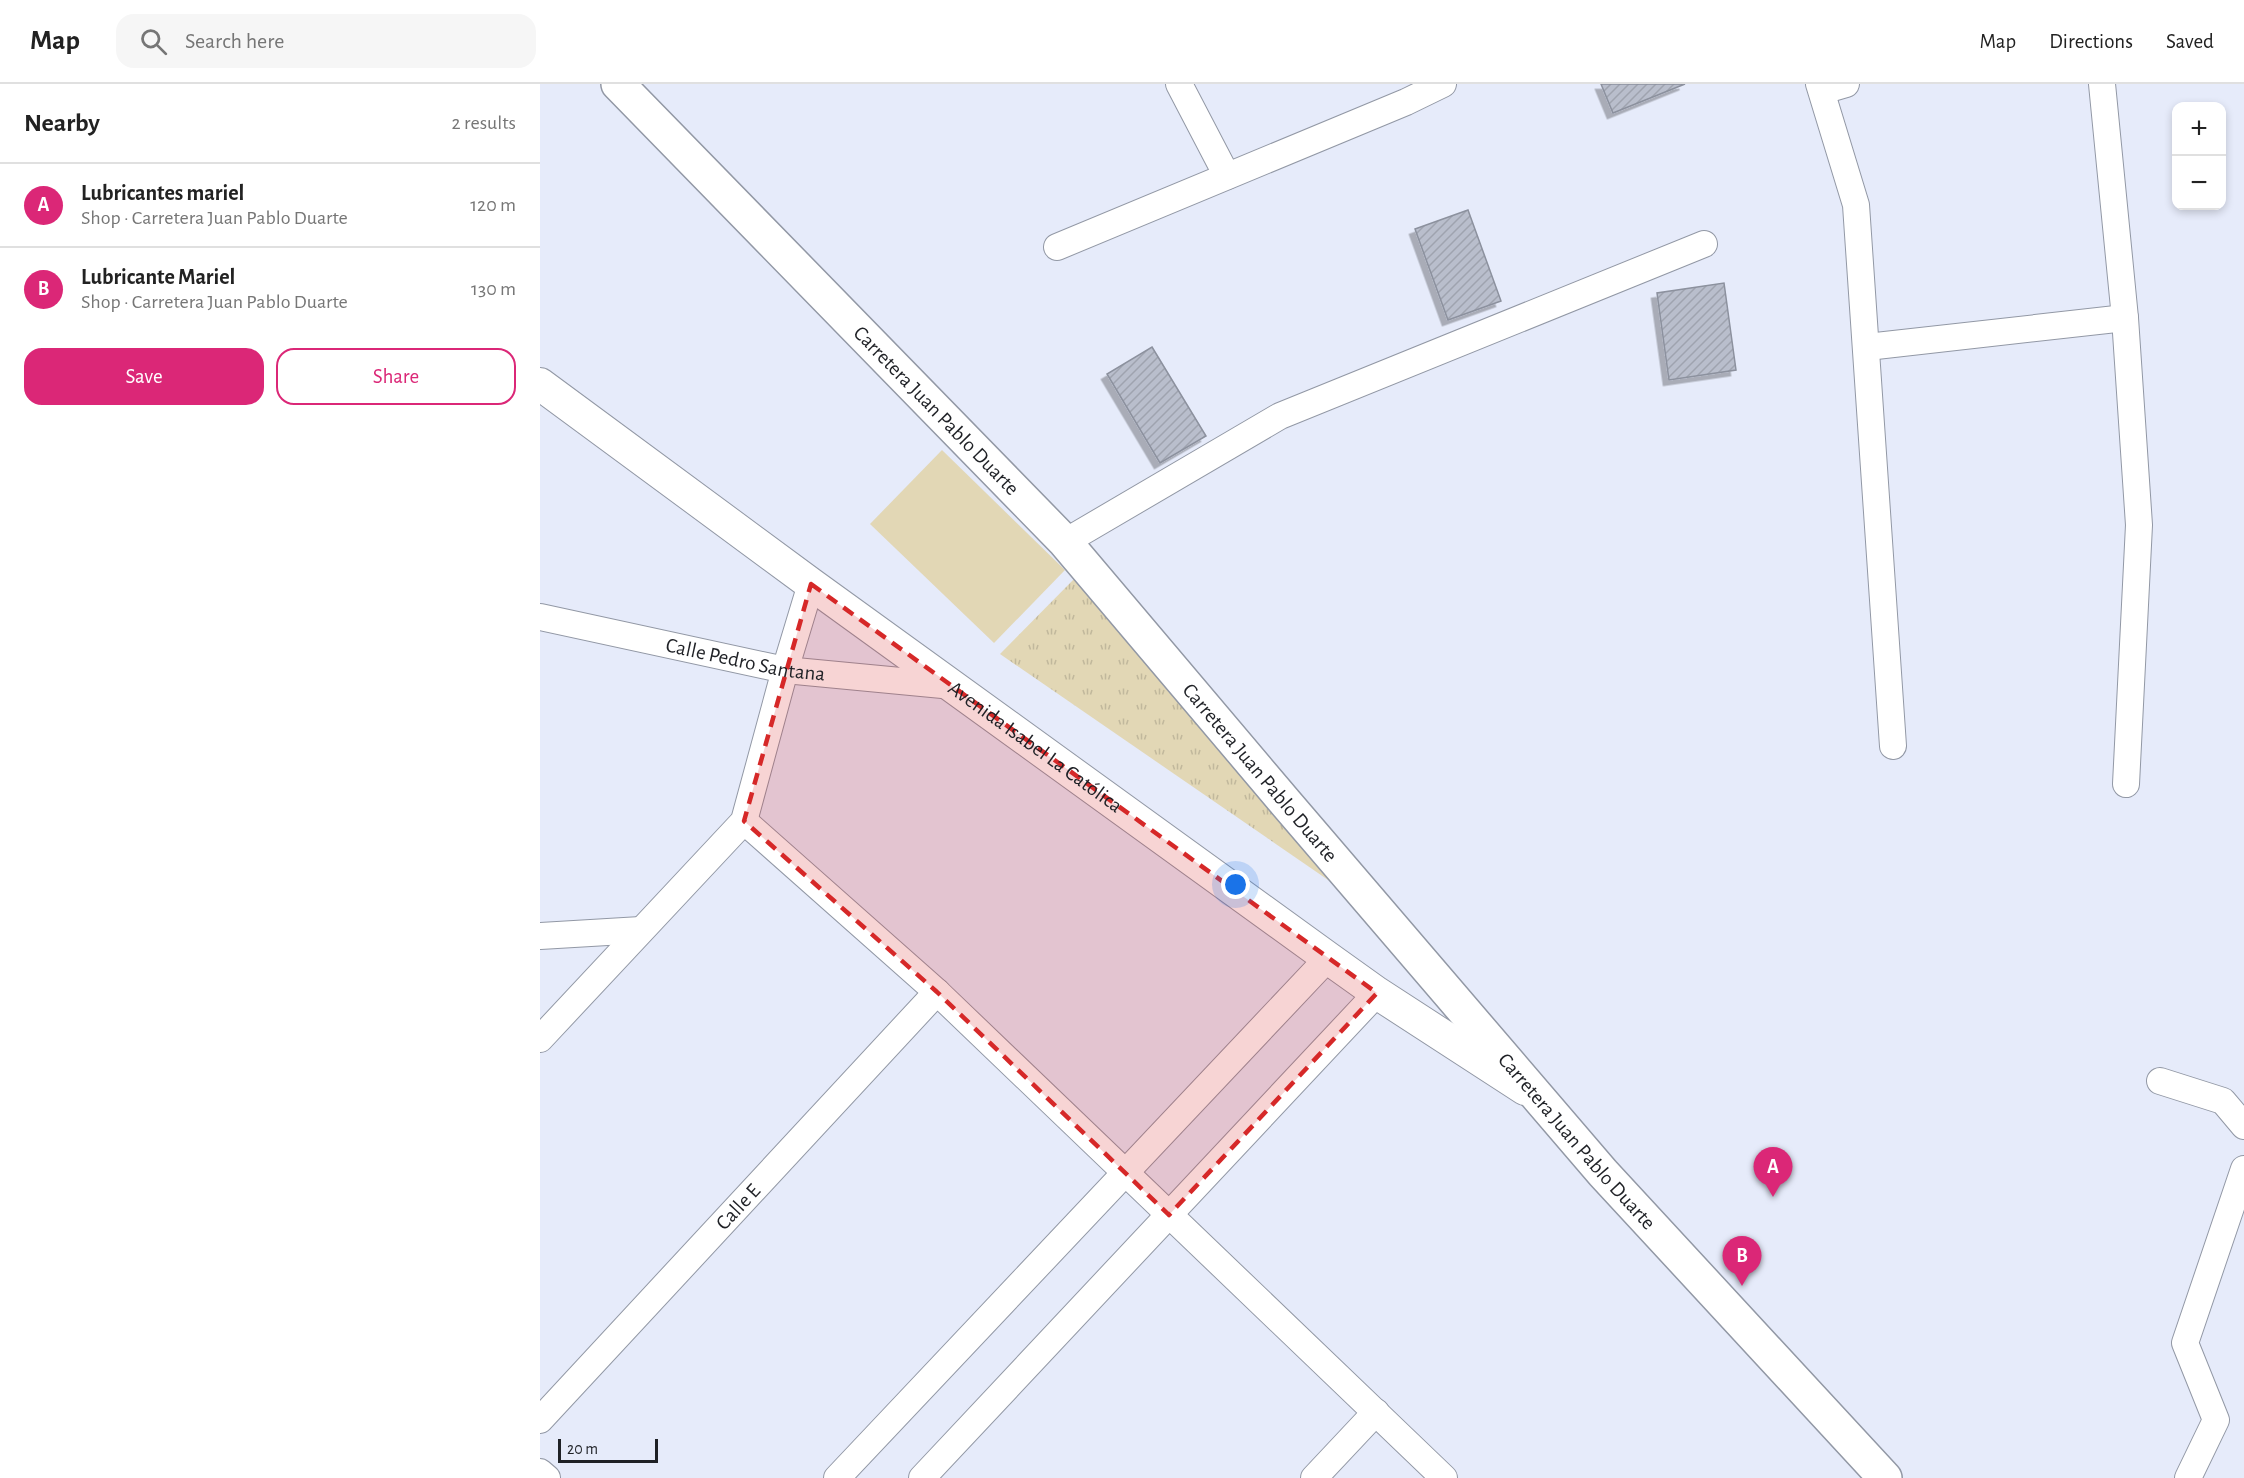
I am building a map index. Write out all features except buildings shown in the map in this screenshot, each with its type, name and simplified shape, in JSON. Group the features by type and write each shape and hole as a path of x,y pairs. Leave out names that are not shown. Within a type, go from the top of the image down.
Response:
{"main road":[{"name":"Carretera Juan Pablo Duarte","path":"618,84 1065,542 1292,812 1603,1173 1885,1478"}],"street":[{"path":"1179,84 1227,176"},
{"path":"1057,248 1227,176 1402,93 1443,84"},
{"path":"1846,84 1821,87 1856,205 1893,746"},
{"path":"2102,84 2125,318 2139,525 2126,784"},
{"path":"1065,542 1280,416 1704,244"},
{"path":"1867,347 2125,318"},
{"name":"Avenida Isabel La Católica","path":"540,384 811,584 1328,958 1377,993 1538,1098"},
{"path":"540,1039 744,821 784,670 811,584"},
{"name":"Calle Pedro Santana","path":"540,617 784,670 953,686"},
{"path":"744,821 937,992 1444,1478"},
{"path":"540,936 641,930"},
{"path":"837,1478 1328,958"},
{"name":"Calle E","path":"540,1420 937,992"},
{"path":"922,1478 1377,993"},
{"path":"2160,1081 2223,1101 2244,1126"},
{"path":"2188,1478 2216,1420 2185,1343 2244,1168"},
{"path":"1314,1478 1376,1412"},
{"path":"540,1472 547,1478"}],"highlighted area":[{"path":"811,584 953,686 1377,993 1169,1215 937,992 744,821"}],"green space":[{"path":"942,450 1065,570 994,643 870,524"},
{"path":"1076,577 1350,895 1000,654"}],"place":[{"name":"Lubricantes mariel","path":"1773,1197"},
{"name":"Lubricante Mariel","path":"1742,1286"}]}
